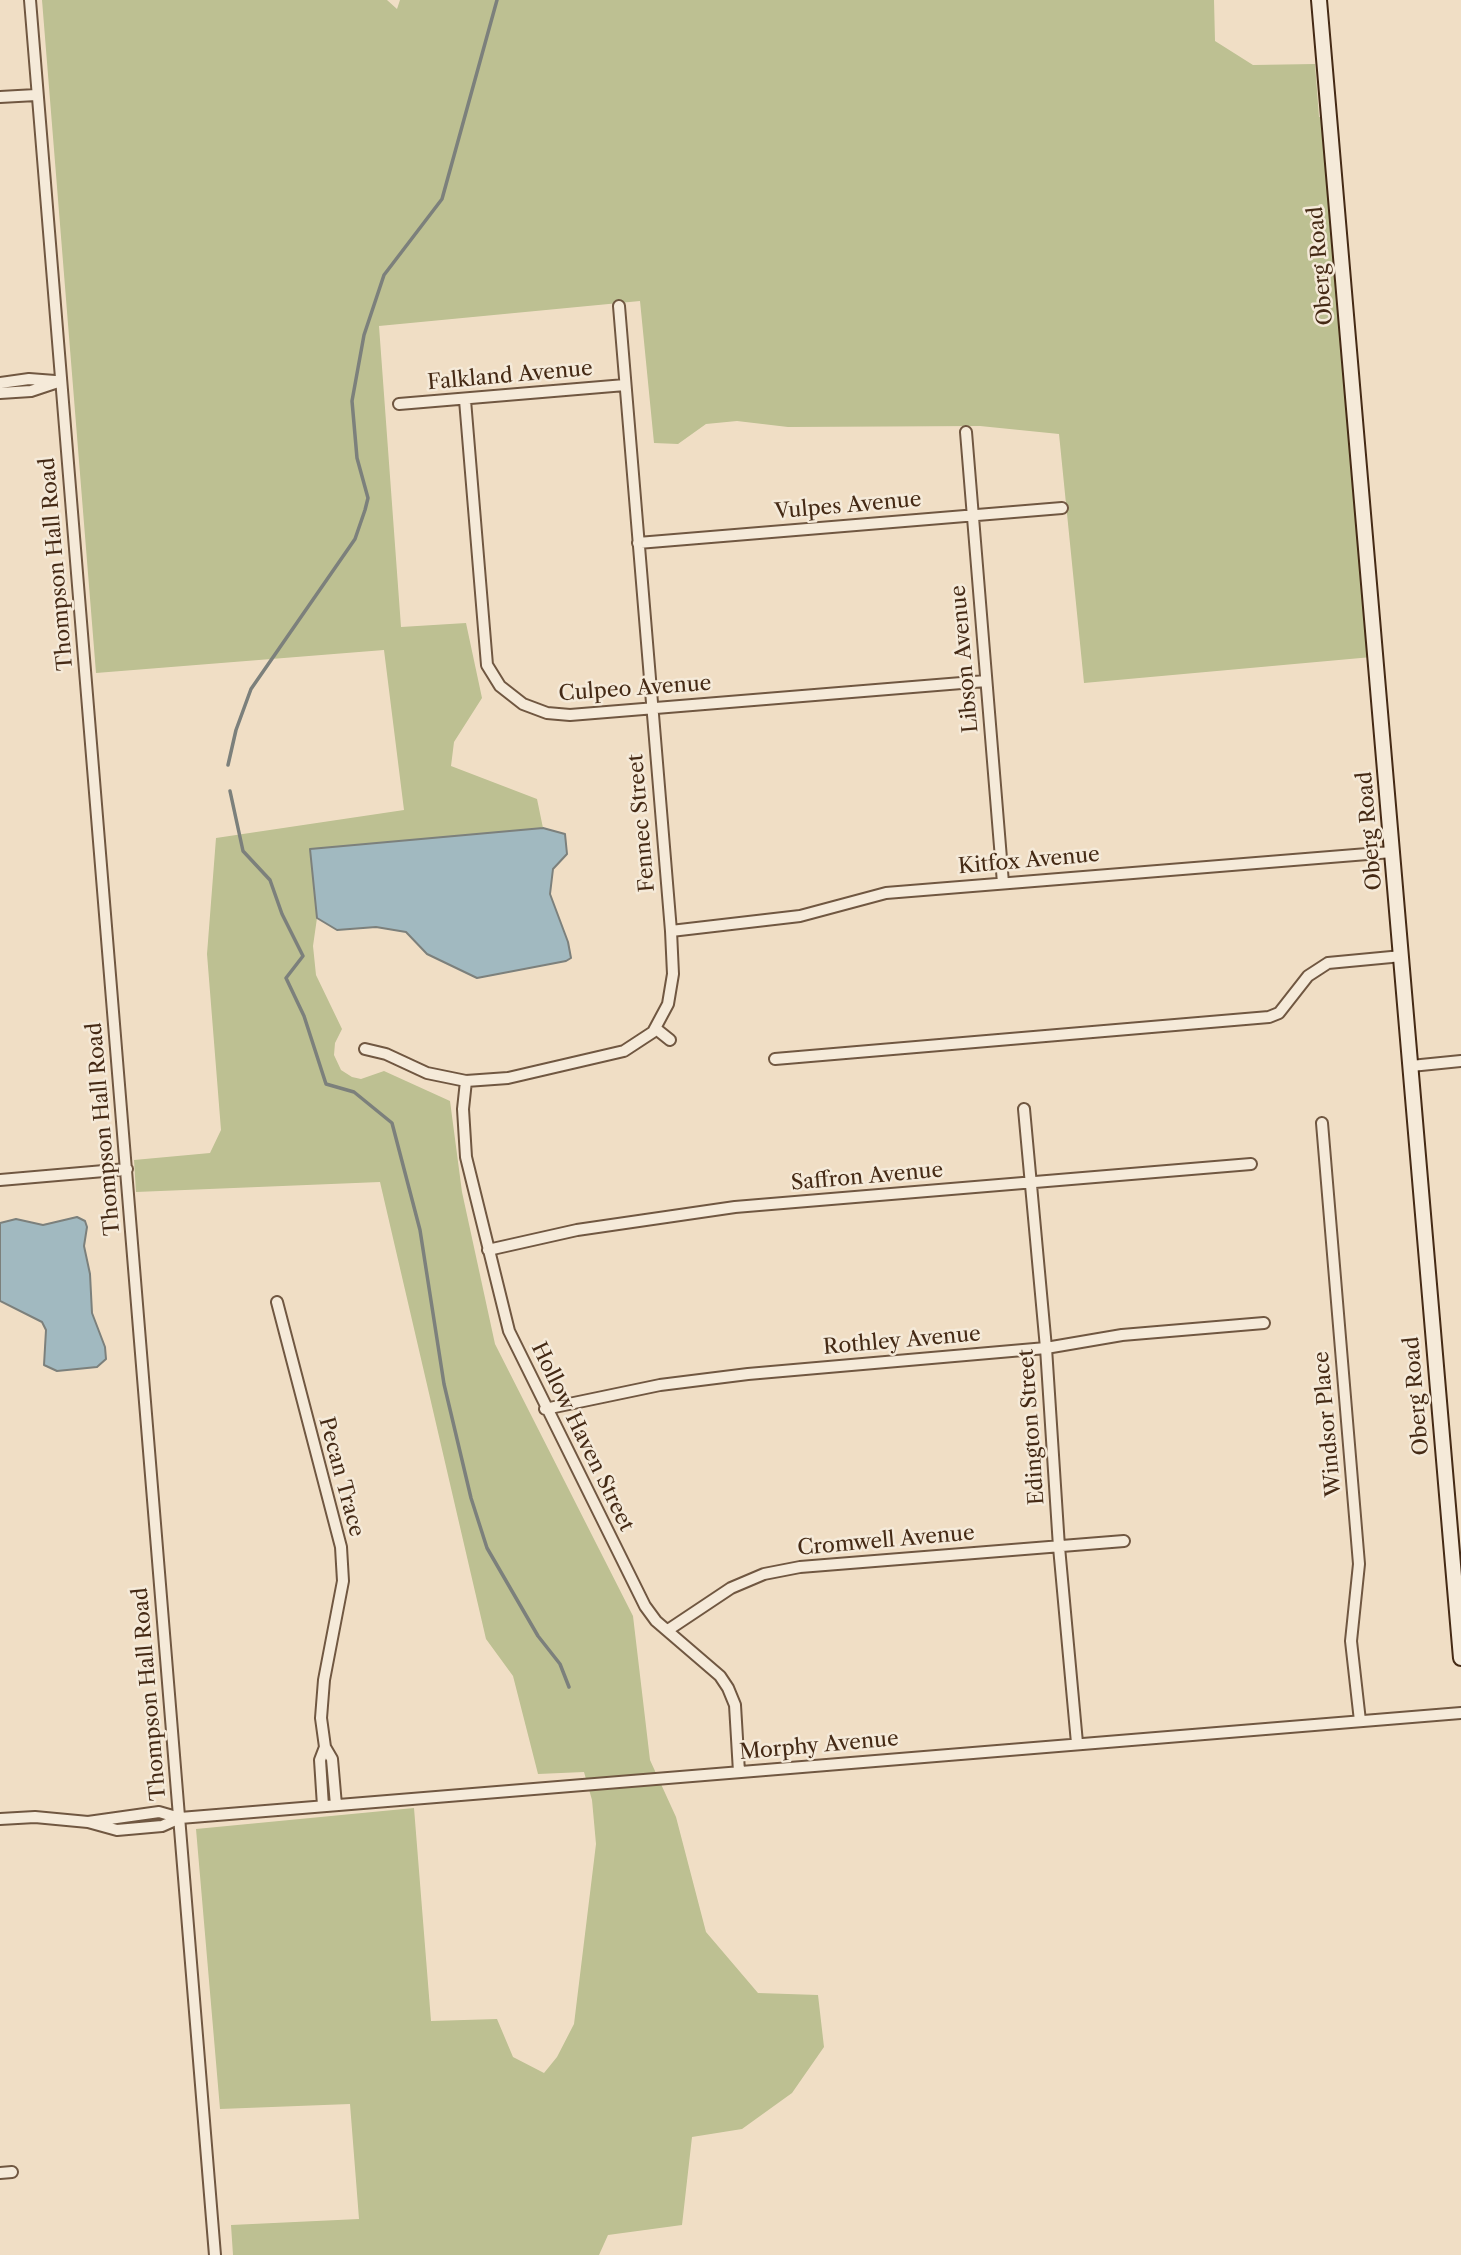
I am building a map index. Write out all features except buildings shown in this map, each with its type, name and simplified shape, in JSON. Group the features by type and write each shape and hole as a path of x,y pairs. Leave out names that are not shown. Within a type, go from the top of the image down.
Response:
{"street":[{"name":"Thompson Hall Road","path":"30,0 215,2255"},
{"name":"Oberg Road","path":"1319,0 1461,1658"},
{"path":"0,97 36,95"},
{"name":"Fennec Street","path":"618,306 671,931 671,989 655,1028"},
{"path":"0,383 29,379 61,381"},
{"path":"0,393 31,391 61,381"},
{"name":"Falkland Avenue","path":"399,404 625,385"},
{"name":"Culpeo Avenue","path":"465,400 486,665 493,678 523,704 558,715 986,681"},
{"name":"Libson Avenue","path":"966,432 1003,883"},
{"name":"Vulpes Avenue","path":"638,543 1062,508"},
{"name":"Kitfox Avenue","path":"671,931 800,916 886,893 1392,852"},
{"path":"775,1059 1269,1017 1279,1013 1308,976 1328,963 1402,956"},
{"path":"365,1049 386,1054 428,1073 466,1081 508,1078 624,1051 655,1028 670,1040"},
{"path":"1410,1066 1461,1061"},
{"name":"Hollow Haven Street","path":"466,1081 463,1134 509,1331 545,1409 645,1606 720,1676 729,1688 735,1705 739,1772"},
{"name":"Edington Street","path":"1024,1109 1077,1743"},
{"name":"Windsor Place","path":"1322,1123 1359,1564 1351,1641 1360,1721"},
{"name":"Saffron Avenue","path":"488,1250 577,1230 675,1214 1251,1164"},
{"path":"0,1180 127,1169"},
{"name":"Pecan Trace","path":"277,1302 341,1547 343,1581 324,1680 321,1718 325,1746 332,1759 336,1805"},
{"name":"Rothley Avenue","path":"545,1409 660,1385 748,1374 1046,1348 1122,1335 1264,1323"},
{"name":"Cromwell Avenue","path":"668,1630 709,1600 764,1573 800,1567 1124,1541"},
{"name":"Morphy Avenue","path":"0,1819 35,1817 88,1822 113,1816 159,1812 180,1818 1461,1713"},
{"name":"Pecan Trace","path":"323,1806 320,1759 325,1746"}],"green space":[{"path":"42,0 387,0 397,9 400,0 1214,0 1215,41 1253,65 1315,64 1319,117 1337,116 1383,656 1084,683 1059,434 980,426 788,427 737,421 706,424 678,444 654,443 640,301 379,326 401,627 466,623 482,698 454,742 451,766 537,799 543,828 310,849 317,918 313,946 316,975 342,1029 335,1043 334,1055 341,1070 352,1077 361,1079 384,1071 450,1101 462,1192 495,1344 633,1616 650,1760 676,1817 706,1932 758,1993 818,1995 824,2047 792,2093 742,2129 692,2137 682,2225 608,2235 599,2255 233,2255 231,2225 359,2219 350,2104 220,2109 196,1829 414,1808 431,2021 497,2019 513,2057 544,2073 557,2057 574,2024 596,1844 592,1800 584,1772 538,1774 513,1676 486,1639 380,1182 136,1192 134,1160 210,1153 221,1130 207,954 216,838 404,810 384,650 96,673"}],"water":[{"path":"543,828 565,834 567,854 553,869 550,894 568,942 571,958 566,961 477,978 427,954 406,932 376,927 337,930 317,918 310,849"},
{"path":"77,1217 85,1221 87,1227 84,1246 90,1274 92,1313 105,1347 106,1359 97,1367 57,1371 44,1365 46,1330 42,1322 0,1301 0,1223 16,1219 43,1225"}],"waterway":[{"path":"228,765 236,730 251,689 355,539 368,498 357,458 352,401 364,335 384,275 442,199 497,0"},
{"path":"230,791 243,851 270,880 282,914 303,956 286,978 304,1016 326,1084 354,1092 392,1123 420,1230 444,1384 471,1498 487,1548 538,1636 560,1664 569,1687"}]}
